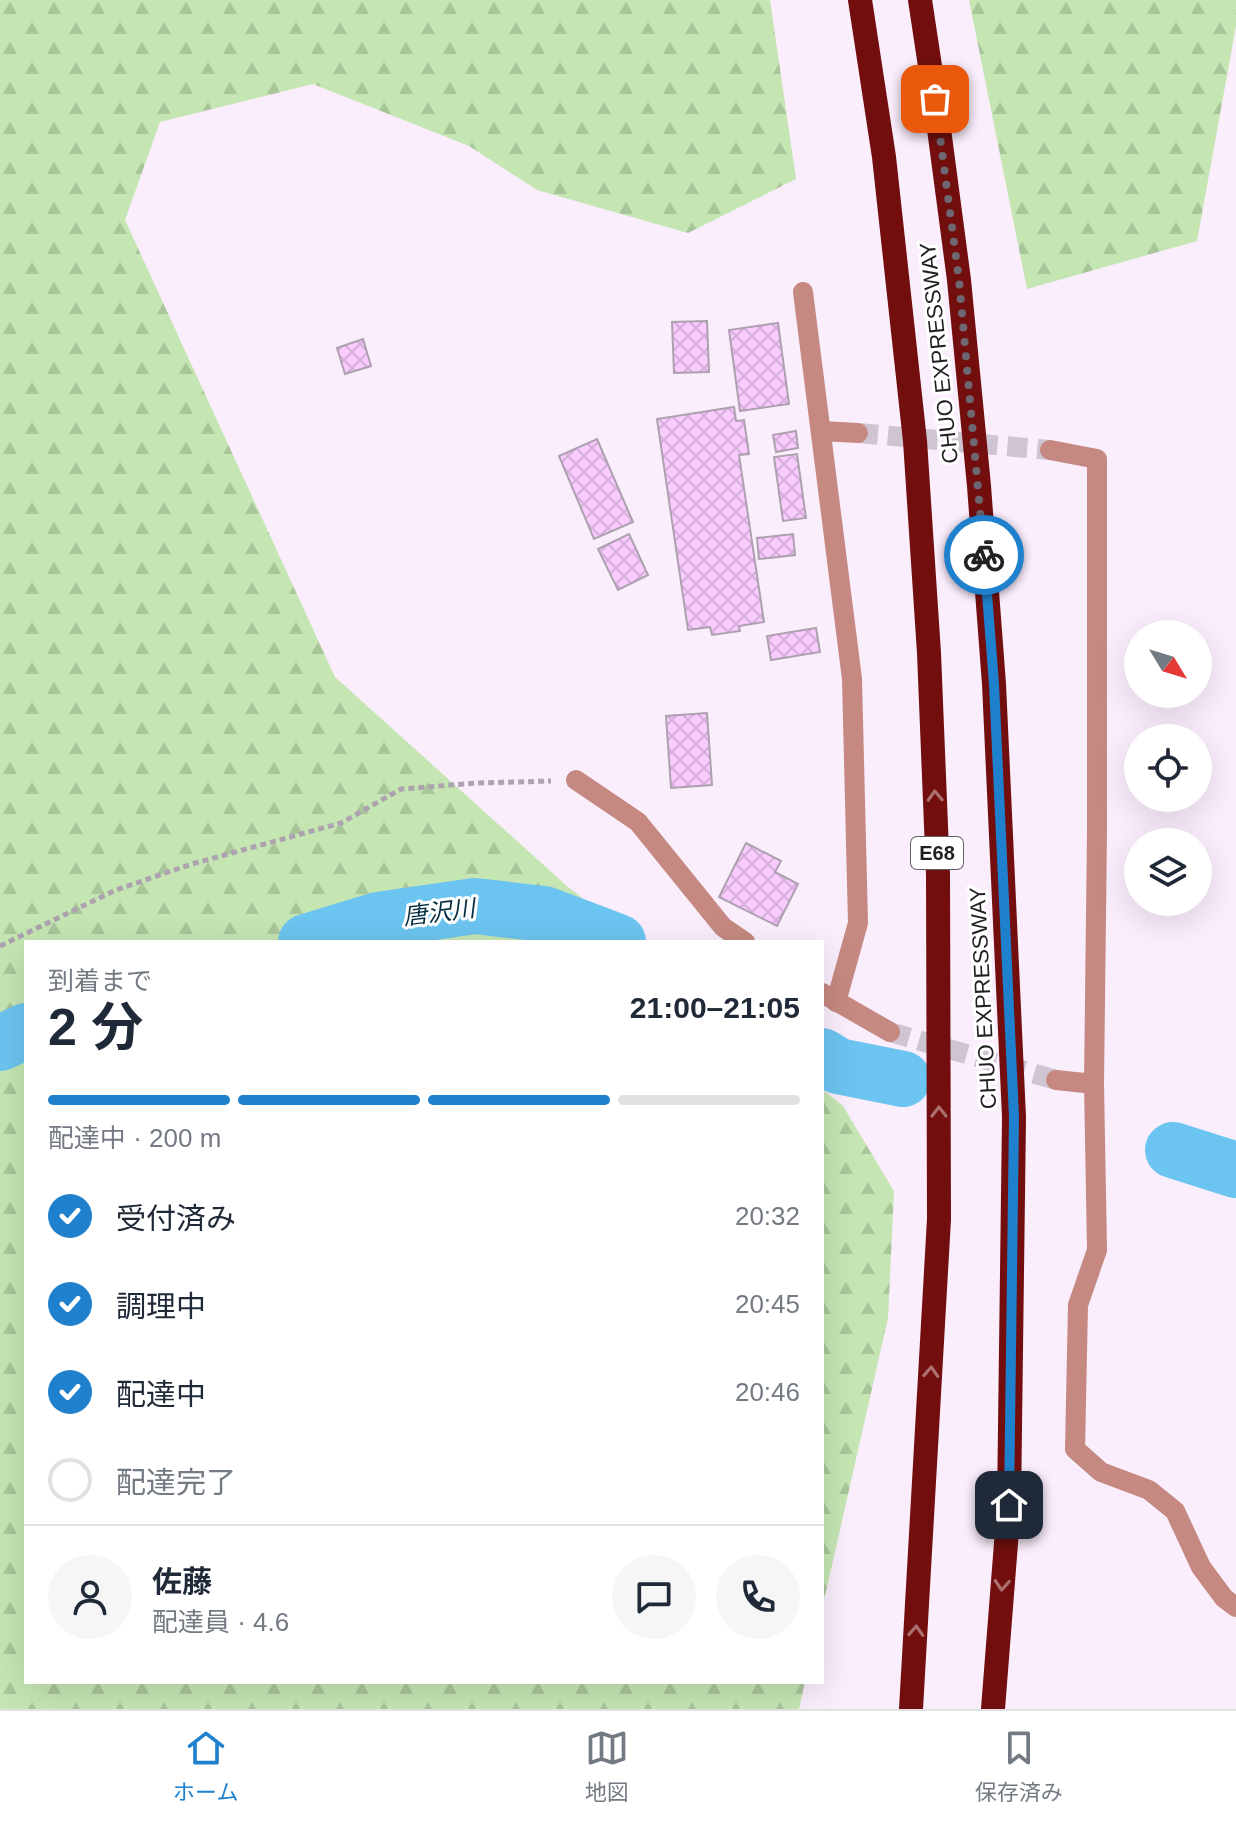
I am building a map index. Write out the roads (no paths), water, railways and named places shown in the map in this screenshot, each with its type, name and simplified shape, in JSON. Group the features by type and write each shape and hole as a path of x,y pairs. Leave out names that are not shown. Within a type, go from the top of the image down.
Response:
{"highway":[{"name":"CHUO EXPRESSWAY","path":"860,0 884,157 915,441 929,653 938,875 939,1219 911,1709"},
{"name":"CHUO EXPRESSWAY","path":"920,0 959,280 979,486 994,684 1014,1117 1009,1505 993,1709"}],"street":[{"path":"803,292 852,679 858,923 829,998 890,1032"},
{"path":"821,431 858,433"},
{"path":"1050,450 1097,459 1094,1084 1097,1250 1078,1305 1075,1449 1101,1472 1149,1490 1175,1511 1201,1567 1224,1598 1236,1607"},
{"path":"576,780 638,822 723,927 742,940"},
{"path":"1056,1080 1094,1084"}],"waterway":[{"name":"唐沢川","path":"313,940 378,920 475,906 544,914 613,940"},
{"name":"唐沢川","path":"0,1043 24,1032"},
{"name":"唐沢川","path":"824,1057 838,1066 903,1079"},
{"name":"唐沢川","path":"1173,1150 1236,1170"}],"tunnel":[{"path":"858,433 1050,450"},
{"path":"890,1032 1056,1080"}]}
